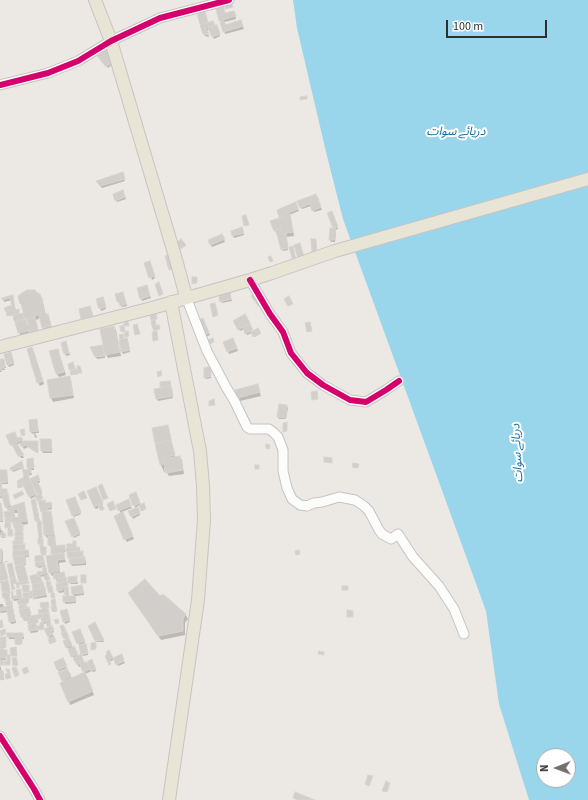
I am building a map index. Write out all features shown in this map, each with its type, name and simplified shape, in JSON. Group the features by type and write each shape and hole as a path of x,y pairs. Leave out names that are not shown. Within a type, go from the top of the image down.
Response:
{"main road":[{"path":"95,0 111,41 186,297"},
{"path":"0,347 152,308 186,297 250,280 335,251 588,179"},
{"path":"169,800 198,600 204,520 200,451 172,302"}],"street":[{"path":"0,85 48,73 78,61 111,41 160,18 229,0"},
{"path":"250,280 270,314 283,332 291,353 307,374 323,385 350,400 366,402 399,381"},
{"path":"186,297 207,351 247,427 250,429 269,429 278,437 283,450 284,471 287,488 292,499 300,505 307,506 339,497 355,500 364,506 369,511 382,534 391,539 398,534 413,557 439,586 454,609 464,634"},
{"path":"0,736 40,800"}],"path":[{"path":"0,564 8,561"}],"water":[{"name":"دریائے سوات","path":"293,0 588,0 588,800 529,800 499,704 486,611 343,219 297,28"}],"building":[{"path":"231,2 233,7 225,9 224,3"},
{"path":"222,3 225,13 234,11 236,16 219,21 215,5"},
{"path":"205,12 208,22 200,24 197,14"},
{"path":"241,20 243,26 223,32 220,22 224,21 225,25"},
{"path":"213,21 215,25 206,28 209,35 203,34 200,25"},
{"path":"217,25 220,34 212,37 208,28"},
{"path":"103,47 114,61 106,67 95,53"},
{"path":"307,96 307,99 300,100 300,97"},
{"path":"123,172 125,179 100,186 96,181"},
{"path":"123,190 125,197 115,201 113,194"},
{"path":"316,194 319,200 300,208 297,201"},
{"path":"319,201 321,207 312,211 310,205"},
{"path":"296,202 298,209 279,217 277,210"},
{"path":"332,211 338,227 333,228 327,213"},
{"path":"290,214 293,232 282,234 281,228 274,231 270,221"},
{"path":"246,215 249,225 244,226 242,216"},
{"path":"242,227 244,233 232,236 231,231"},
{"path":"281,228 282,234 286,233 288,248 281,250 276,230"},
{"path":"330,228 336,229 334,240 329,240"},
{"path":"222,234 225,239 210,245 208,240"},
{"path":"181,239 186,245 181,249 176,243"},
{"path":"311,239 316,239 317,254 312,254"},
{"path":"300,243 304,257 298,258 294,245"},
{"path":"293,246 296,260 293,261 289,247"},
{"path":"171,254 175,268 169,270 165,256"},
{"path":"271,256 273,261 270,262 268,257"},
{"path":"150,261 155,276 149,278 144,263"},
{"path":"192,277 197,277 197,283 192,284"},
{"path":"159,282 163,294 159,296 155,284"},
{"path":"147,285 150,296 140,299 137,288"},
{"path":"27,290 35,290 40,294 45,313 25,319 18,296"},
{"path":"123,292 126,304 120,306 119,302 117,302 115,294"},
{"path":"230,292 231,299 220,302 220,295"},
{"path":"254,293 263,304 259,307 251,296"},
{"path":"13,295 15,309 6,312 4,308 12,305 10,298 2,300 2,298"},
{"path":"289,296 293,304 288,306 284,299"},
{"path":"103,297 106,307 99,309 96,299"},
{"path":"215,303 218,315 213,317 210,304"},
{"path":"90,306 93,316 81,319 79,309"},
{"path":"19,309 19,313 7,316 6,313"},
{"path":"23,313 24,319 14,321 13,315"},
{"path":"48,314 51,326 42,328 39,316"},
{"path":"156,314 157,319 151,320 150,316"},
{"path":"245,314 250,323 238,330 233,321"},
{"path":"35,317 38,330 30,332 27,319"},
{"path":"203,318 209,333 204,335 197,321"},
{"path":"26,319 28,331 18,333 15,322"},
{"path":"155,320 156,325 152,326 151,321"},
{"path":"128,321 129,326 123,325 125,323 124,322"},
{"path":"310,322 312,331 307,332 305,323"},
{"path":"137,324 140,334 135,335 133,325"},
{"path":"250,324 253,330 245,334 243,328"},
{"path":"159,325 160,329 154,331 152,326"},
{"path":"114,326 120,352 105,355 100,329"},
{"path":"120,326 124,326 125,331 121,332"},
{"path":"258,328 261,333 253,337 251,332"},
{"path":"128,331 129,336 125,337 124,332"},
{"path":"157,331 158,340 153,341 152,332"},
{"path":"123,334 124,338 120,339 119,335"},
{"path":"127,338 130,350 121,352 119,340"},
{"path":"213,338 214,342 209,344 208,340"},
{"path":"233,338 237,348 227,352 223,342"},
{"path":"66,341 69,353 64,354 61,343"},
{"path":"103,345 104,356 95,357 90,347"},
{"path":"32,347 43,381 37,383 27,349"},
{"path":"58,349 64,372 56,374 49,351"},
{"path":"11,352 14,363 7,365 4,354"},
{"path":"0,359 4,359 5,366 4,368 1,368 1,370 0,370"},
{"path":"73,362 75,369 69,370 68,364"},
{"path":"77,366 80,366 82,373 78,373"},
{"path":"211,366 211,376 204,378 204,368"},
{"path":"77,369 78,374 71,375 70,371"},
{"path":"161,371 162,375 158,377 157,372"},
{"path":"70,376 73,395 50,398 47,380"},
{"path":"170,381 171,385 160,387 160,382"},
{"path":"258,384 260,392 237,398 235,390"},
{"path":"171,386 173,396 156,399 154,389"},
{"path":"317,391 318,399 312,400 311,392"},
{"path":"214,399 215,405 209,406 209,401"},
{"path":"279,404 287,405 286,418 277,417"},
{"path":"37,419 38,431 30,432 29,420"},
{"path":"287,422 287,431 283,432 283,423"},
{"path":"168,425 171,440 155,443 152,428"},
{"path":"24,429 25,435 22,436 20,430"},
{"path":"15,432 17,438 21,437 23,440 10,445 6,435"},
{"path":"40,439 51,439 52,451 41,451"},
{"path":"171,440 175,455 162,458 163,464 160,465 155,444"},
{"path":"24,441 38,441 38,451 34,451 26,445 22,447 20,444"},
{"path":"17,444 24,455 18,456 12,445"},
{"path":"266,444 270,445 269,449 266,448"},
{"path":"180,456 183,470 166,473 163,459"},
{"path":"324,457 332,458 332,463 324,462"},
{"path":"33,458 34,468 27,468 27,459"},
{"path":"22,461 24,470 31,469 31,473 28,473 29,478 18,484 17,481 24,477 22,467 11,471 10,468"},
{"path":"353,463 359,464 358,468 352,467"},
{"path":"255,465 259,465 259,469 255,469"},
{"path":"0,470 7,470 7,482 0,483"},
{"path":"38,475 40,480 37,481 42,491 37,494 30,479"},
{"path":"30,479 36,494 29,497 22,483"},
{"path":"0,483 2,489 7,489 7,493 1,496 0,496"},
{"path":"22,483 23,486 18,488 17,485"},
{"path":"102,484 108,498 103,500 98,486"},
{"path":"96,487 103,503 94,507 87,491"},
{"path":"22,491 24,494 15,499 13,495"},
{"path":"84,491 87,498 81,500 78,494"},
{"path":"136,492 140,503 133,506 129,495"},
{"path":"8,493 10,505 5,507 2,496"},
{"path":"40,493 43,498 37,501 35,496"},
{"path":"75,497 81,512 72,516 66,500"},
{"path":"35,499 39,520 35,521 31,500"},
{"path":"129,499 131,506 118,511 116,505"},
{"path":"45,500 46,503 51,502 52,507 41,512 38,501"},
{"path":"113,501 116,509 110,511 107,504"},
{"path":"24,502 27,521 12,523 11,518 19,517 17,509 8,511 7,508"},
{"path":"0,503 3,520 0,521"},
{"path":"144,503 146,509 141,511 139,505"},
{"path":"102,504 104,509 100,510 98,506"},
{"path":"138,507 140,513 131,517 128,511"},
{"path":"14,511 14,517 5,518 4,512"},
{"path":"51,511 54,534 44,535 42,512"},
{"path":"123,512 133,536 124,540 114,516"},
{"path":"11,518 11,521 5,522 5,519"},
{"path":"74,518 80,533 72,537 65,521"},
{"path":"37,521 41,521 42,538 39,539"},
{"path":"10,522 11,527 5,528 5,523"},
{"path":"13,523 22,523 22,525 13,525"},
{"path":"23,525 23,528 14,528 14,526"},
{"path":"23,528 23,531 15,531 15,529"},
{"path":"8,529 12,529 13,536 8,536"},
{"path":"15,532 23,532 23,536 15,536"},
{"path":"1,533 5,533 6,537 1,537"},
{"path":"23,536 23,541 15,541 15,537"},
{"path":"48,536 55,536 55,545 48,545"},
{"path":"38,539 43,539 43,544 38,544"},
{"path":"13,541 23,541 23,544 13,544"},
{"path":"73,541 76,541 76,546 67,547 67,544 73,544"},
{"path":"25,544 25,549 13,550 13,545"},
{"path":"40,545 46,547 46,554 41,554"},
{"path":"65,545 65,549 62,553 51,554 51,546"},
{"path":"79,547 80,550 66,552 66,548"},
{"path":"0,549 2,549 2,562 0,562"},
{"path":"28,550 29,555 13,556 13,551"},
{"path":"299,550 300,554 296,555 295,551"},
{"path":"83,551 83,557 68,558 67,552"},
{"path":"64,553 65,559 57,560 59,571 49,573 46,556"},
{"path":"43,555 44,561 35,562 35,556"},
{"path":"13,556 25,556 26,563 15,565"},
{"path":"85,557 85,563 70,564 69,559"},
{"path":"44,561 47,573 38,576 37,572 43,571 42,565 36,567 35,563"},
{"path":"4,563 8,579 0,581 0,564"},
{"path":"12,563 15,577 10,578 7,564"},
{"path":"24,564 28,580 19,582 15,566"},
{"path":"64,572 65,577 54,579 53,574"},
{"path":"37,574 37,577 40,576 42,582 32,584 30,576"},
{"path":"48,575 50,579 45,580 44,576"},
{"path":"81,575 86,575 86,583 81,583"},
{"path":"77,576 77,582 68,583 68,577"},
{"path":"15,577 17,583 13,584 15,589 12,590 10,579"},
{"path":"66,577 67,581 57,583 57,579"},
{"path":"145,579 160,596 163,594 186,614 183,618 183,631 158,636 128,593"},
{"path":"8,581 10,591 2,592 1,582"},
{"path":"28,581 29,583 19,585 19,588 17,588 16,583"},
{"path":"50,581 51,586 47,587 46,582"},
{"path":"67,581 68,586 62,587 63,590 57,591 56,584"},
{"path":"43,582 44,587 33,589 32,585"},
{"path":"22,585 29,585 29,592 23,592"},
{"path":"82,585 83,593 72,594 71,587"},
{"path":"52,586 53,592 49,593 47,587"},
{"path":"342,586 348,586 348,590 342,590"},
{"path":"45,587 46,595 35,597 35,599 33,599 32,590"},
{"path":"64,587 68,587 69,595 65,595"},
{"path":"21,589 21,598 12,599 11,592 13,591 13,596 17,596 16,590"},
{"path":"31,591 33,597 29,597"},
{"path":"9,592 10,600 5,601 2,593"},
{"path":"23,593 29,593 29,598 23,598"},
{"path":"51,593 54,593 55,598 51,598"},
{"path":"63,596 75,596 76,601 63,602"},
{"path":"23,598 29,598 28,603 19,605 17,601"},
{"path":"55,599 56,605 52,606 51,600"},
{"path":"12,601 12,605 6,605 6,602"},
{"path":"48,602 49,607 41,608 40,603"},
{"path":"26,604 27,607 19,609 19,606"},
{"path":"12,605 15,621 9,622 7,610 0,611 0,608"},
{"path":"56,606 57,610 52,611 51,607"},
{"path":"29,607 31,614 21,617 19,610"},
{"path":"48,608 49,612 39,614 38,610"},
{"path":"67,609 70,620 63,622 60,611"},
{"path":"347,610 353,611 353,617 347,617"},
{"path":"49,613 51,626 47,626 46,621 42,622 41,618 43,618 43,614"},
{"path":"42,614 43,617 32,619 31,616"},
{"path":"30,616 31,619 24,621 23,617"},
{"path":"38,619 38,622 28,624 28,621"},
{"path":"58,619 59,623 56,624 54,620"},
{"path":"2,620 3,627 0,628 0,621"},
{"path":"43,622 44,629 38,630 37,626 40,626 40,623"},
{"path":"95,622 104,640 95,641 88,626"},
{"path":"36,623 37,630 29,631 28,625"},
{"path":"63,625 66,630 62,632 60,626"},
{"path":"52,626 54,630 51,631 53,634 48,637 44,629"},
{"path":"5,629 6,634 1,636 0,631"},
{"path":"80,629 85,641 77,644 72,632"},
{"path":"66,631 69,637 64,639 61,633"},
{"path":"7,633 23,633 23,637 7,637"},
{"path":"54,636 56,641 50,644 48,639"},
{"path":"0,637 6,637 6,642 0,642"},
{"path":"15,638 22,638 22,644 15,644"},
{"path":"69,638 72,645 66,648 63,641"},
{"path":"96,642 96,649 91,650 91,643"},
{"path":"0,643 6,643 6,647 0,647"},
{"path":"86,644 88,653 81,655 79,645"},
{"path":"74,646 78,654 71,657 68,649"},
{"path":"16,647 17,656 11,656 10,648"},
{"path":"0,648 7,650 7,655 5,655 5,658 0,658"},
{"path":"109,650 113,658 109,660 111,664 109,665 105,656 107,654 106,652"},
{"path":"319,651 324,652 324,655 318,654"},
{"path":"81,654 84,662 77,665 73,658"},
{"path":"122,654 124,661 116,665 113,658"},
{"path":"7,655 10,655 10,665 4,665 4,661 7,661"},
{"path":"16,657 18,665 13,666 12,658"},
{"path":"63,658 67,666 57,670 54,662"},
{"path":"0,660 3,660 4,665 0,665"},
{"path":"92,660 96,669 91,671 87,662"},
{"path":"86,662 90,669 83,672 80,665"},
{"path":"16,667 19,675 15,677 12,668"},
{"path":"27,667 29,672 24,674 22,669"},
{"path":"67,668 71,676 62,681 58,672"},
{"path":"6,669 9,669 11,678 6,679 5,674 8,674"},
{"path":"0,671 3,671 4,679 0,680"},
{"path":"85,672 93,691 68,702 60,683"},
{"path":"368,775 373,776 369,786 365,784"},
{"path":"386,781 390,783 387,792 382,791"},
{"path":"295,792 315,800 298,800 293,798"}],"cycle path":[{"path":"0,85 48,73 78,61 111,41 160,18 229,0"},
{"path":"250,280 270,314 283,332 291,353 307,373 323,385 350,400 366,402 399,381"},
{"path":"0,736 40,800"}]}
